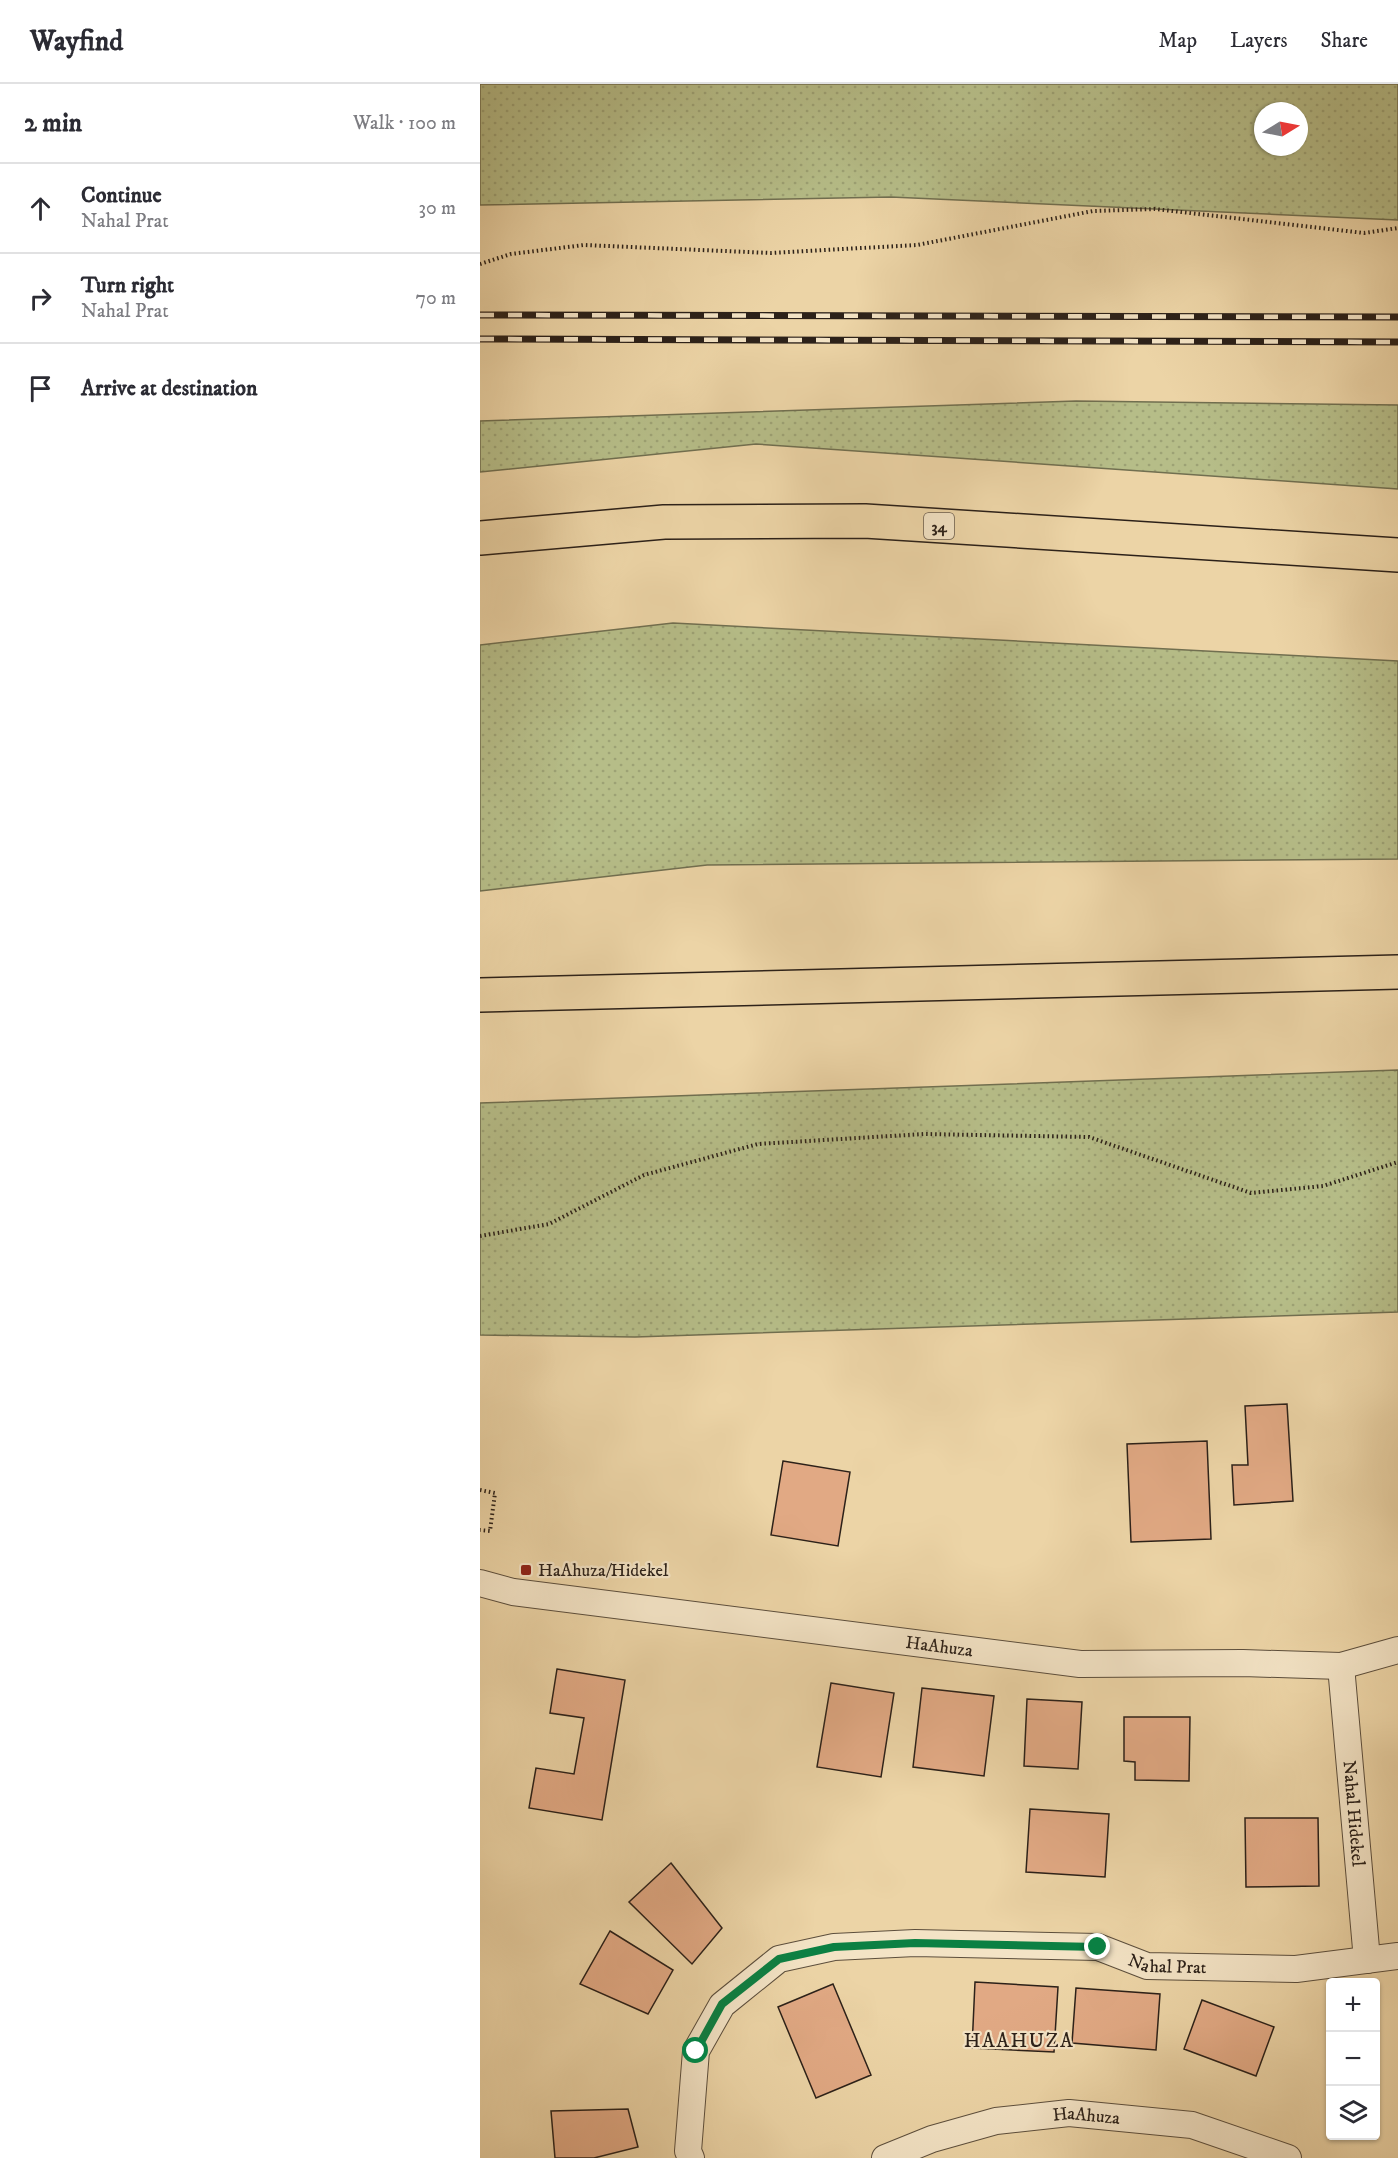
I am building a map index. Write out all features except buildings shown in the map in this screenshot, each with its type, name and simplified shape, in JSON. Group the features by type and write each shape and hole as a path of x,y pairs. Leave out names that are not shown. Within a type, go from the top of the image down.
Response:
{"highway":[{"name":"34","path":"480,538 664,522 865,521 1398,555"},
{"path":"480,995 1398,972"}],"street":[{"name":"HaAhuza","path":"480,1583 513,1592 1080,1664 1243,1663 1341,1666 1398,1650"},
{"name":"Nahal Hidekel","path":"1341,1666 1367,1960"},
{"name":"Nahal Prat","path":"691,2158 688,2151 696,2051 722,2004 779,1959 834,1947 915,1943 1098,1947 1148,1966 1296,1969 1398,1956"},
{"name":"HaAhuza","path":"885,2158 932,2139 996,2121 1069,2113 1192,2125 1288,2158"}],"path":[{"path":"480,264 511,254 584,246 771,252 916,245 1093,211 1155,209 1364,233 1398,228"},
{"path":"480,1236 549,1224 644,1175 758,1144 924,1134 1089,1137 1251,1193 1323,1186 1398,1162"},
{"path":"480,1490 495,1493 490,1531 480,1530"}],"green space":[{"path":"480,84 1398,84 1398,220 891,197 480,205"},
{"path":"1076,401 1398,405 1398,489 756,444 480,472 480,421"},
{"path":"673,623 1398,661 1398,859 707,865 480,891 480,645"},
{"path":"1398,1070 1398,1312 635,1337 480,1335 480,1103"}],"railway":[{"path":"480,315 1398,317"},
{"path":"480,339 1398,342"}],"place":[{"name":"HaAhuza/Hidekel","path":"526,1570"}],"district":[{"name":"HAAHUZA","path":"1019,2040"}],"route":[{"path":"696,2051 722,2004 779,1959 834,1947 915,1943 1098,1947"}]}
